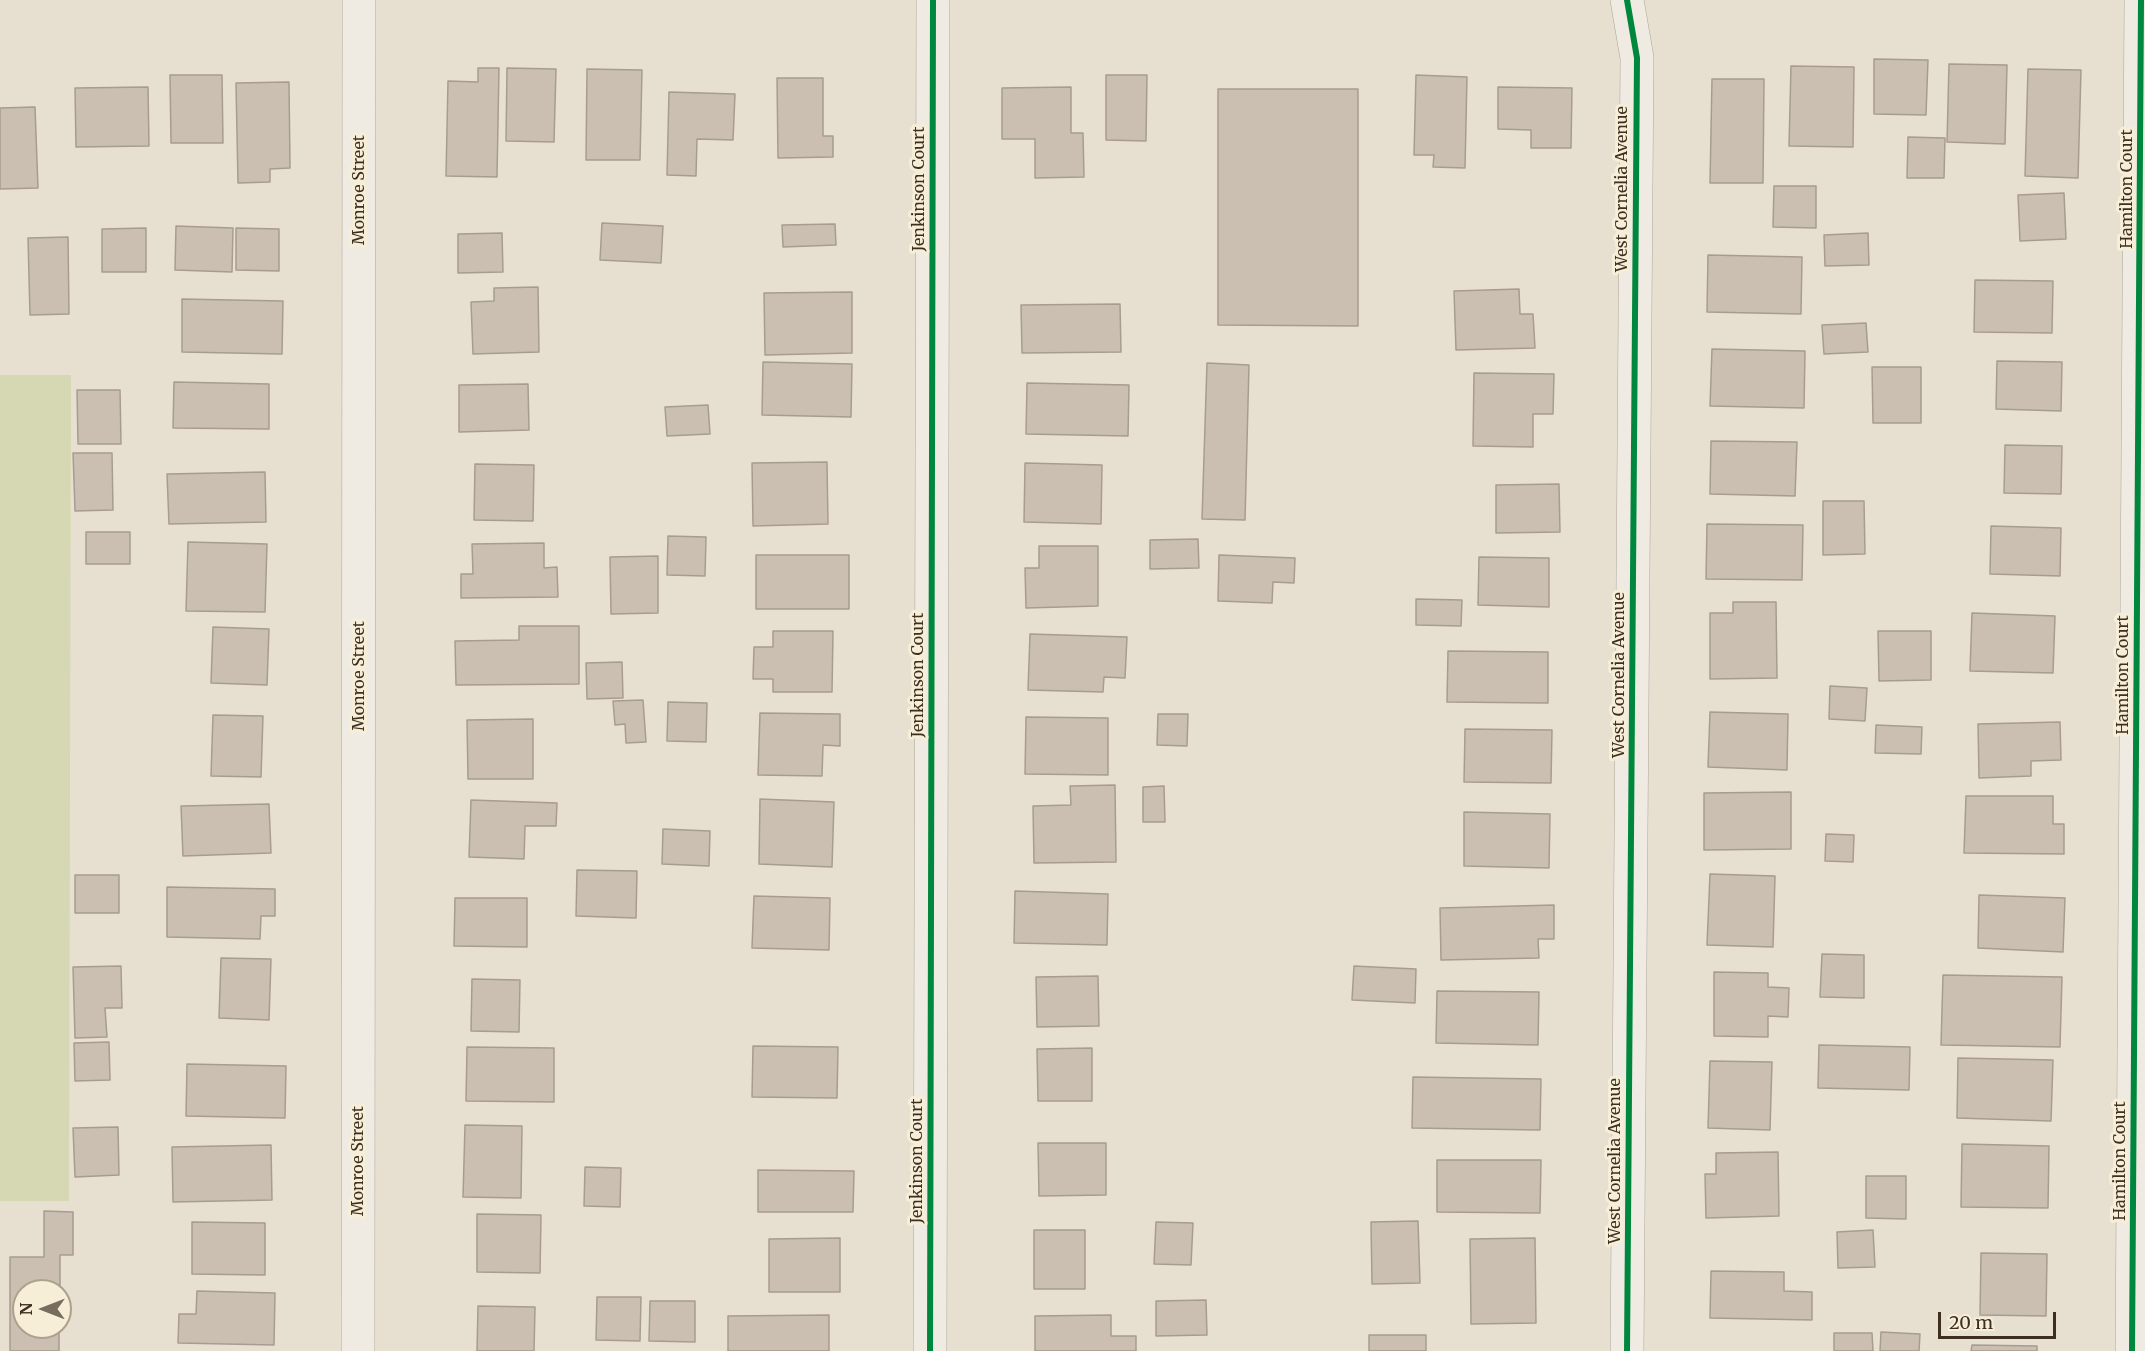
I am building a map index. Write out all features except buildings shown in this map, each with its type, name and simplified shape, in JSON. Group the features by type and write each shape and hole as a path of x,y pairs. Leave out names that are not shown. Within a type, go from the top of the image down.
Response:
{"street":[{"name":"Monroe Street","path":"358,1351 359,0"},
{"name":"Jenkinson Court","path":"930,1351 933,0"},
{"name":"West Cornelia Avenue","path":"1627,0 1637,58 1627,1351"},
{"name":"Hamilton Court","path":"2132,1351 2141,0"}],"green space":[{"path":"0,375 71,375 69,1201 0,1201"}],"cycle path":[{"path":"930,1351 933,0"},
{"path":"1627,0 1637,58 1627,1351"},
{"path":"2132,1351 2141,0"}]}
